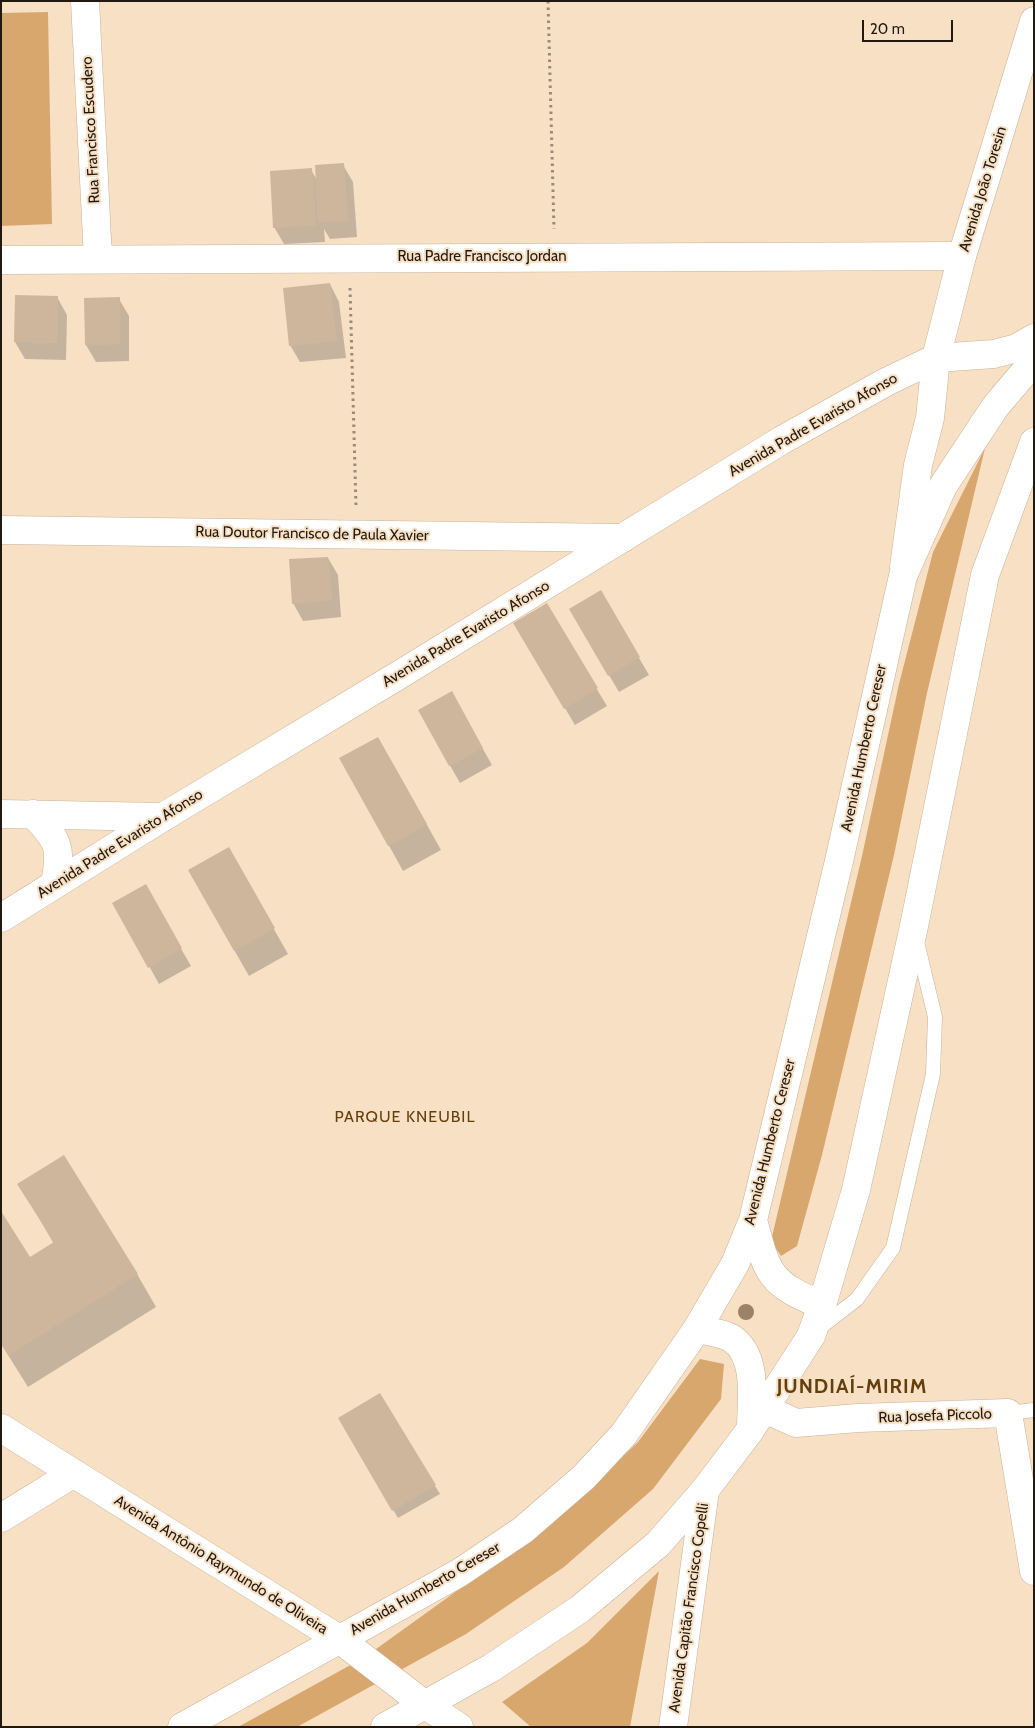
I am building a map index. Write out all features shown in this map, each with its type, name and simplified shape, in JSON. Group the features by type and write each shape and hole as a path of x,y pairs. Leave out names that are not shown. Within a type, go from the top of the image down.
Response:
{"street":[{"name":"Rua Francisco Escudero","path":"85,1 98,259"},
{"name":"Avenida João Toresin","path":"902,576 910,510 918,465 930,418 936,358 962,256 1034,21"},
{"name":"Rua Padre Francisco Jordan","path":"1,260 962,256"},
{"path":"936,358 994,354 1017,348 1034,338"},
{"name":"Avenida Padre Evaristo Afonso","path":"1,918 163,817 782,440 886,382 936,358"},
{"name":"Avenida Humberto Cereser","path":"182,1727 459,1573 523,1530 584,1477 624,1434 697,1329 735,1264 753,1220 839,862 902,576 943,486 995,407 1034,360"},
{"path":"385,1727 491,1668 580,1609 658,1544 705,1490 758,1419 811,1336 856,1190 914,926 985,575 1034,442"},
{"name":"Rua Doutor Francisco de Paula Xavier","path":"1,530 623,538"},
{"path":"1,814 163,817"},
{"path":"33,814 51,832 58,847 59,861 55,884"},
{"path":"753,1220 766,1263 777,1281 791,1292 822,1305"},
{"path":"697,1329 728,1337 738,1343 750,1366 758,1419"},
{"name":"Rua Josefa Piccolo","path":"758,1419 796,1423 858,1418 1021,1412 1034,1572"},
{"name":"Avenida Antônio Raymundo de Oliveira","path":"1,1428 339,1639 424,1704 459,1727"},
{"path":"1,1518 74,1473"},
{"name":"Avenida Capitão Francisco Copelli","path":"673,1727 705,1490"}],"lane":[{"path":"811,1336 857,1299 893,1248 933,1074 934,1017 914,926"}],"path":[{"path":"548,1 555,257"},
{"path":"350,258 357,535"}],"shaded area":[{"path":"48,12 52,224 1,226 1,13"},
{"path":"985,448 927,693 894,855 822,1155 797,1246 781,1256 771,1241 862,856 899,684 933,552"},
{"path":"700,1359 724,1364 721,1399 653,1489 564,1567 466,1634 297,1727 238,1727 365,1657 558,1518 638,1442"},
{"path":"659,1571 630,1727 531,1727 502,1702 587,1643"}],"building":[{"path":"344,163 348,221 318,222 315,165"},
{"path":"312,168 316,225 273,228 270,171"},
{"path":"330,283 337,341 289,346 283,288"},
{"path":"15,295 58,296 57,343 14,342"},
{"path":"120,297 120,344 85,345 84,298"},
{"path":"328,557 332,600 292,604 289,559"},
{"path":"601,590 640,657 608,676 569,609"},
{"path":"547,603 598,688 564,709 513,623"},
{"path":"452,691 483,748 449,766 418,710"},
{"path":"378,737 427,824 388,846 339,758"},
{"path":"229,847 275,928 234,951 188,870"},
{"path":"146,884 182,948 148,968 112,903"},
{"path":"64,1155 138,1274 9,1355 1,1343 1,1211 30,1257 54,1242 17,1184"},
{"path":"380,1393 436,1485 392,1511 338,1418"}],"district":[{"name":"PARQUE KNEUBIL","path":"405,1117"},
{"name":"JUNDIAÍ-MIRIM","path":"852,1387"}]}
